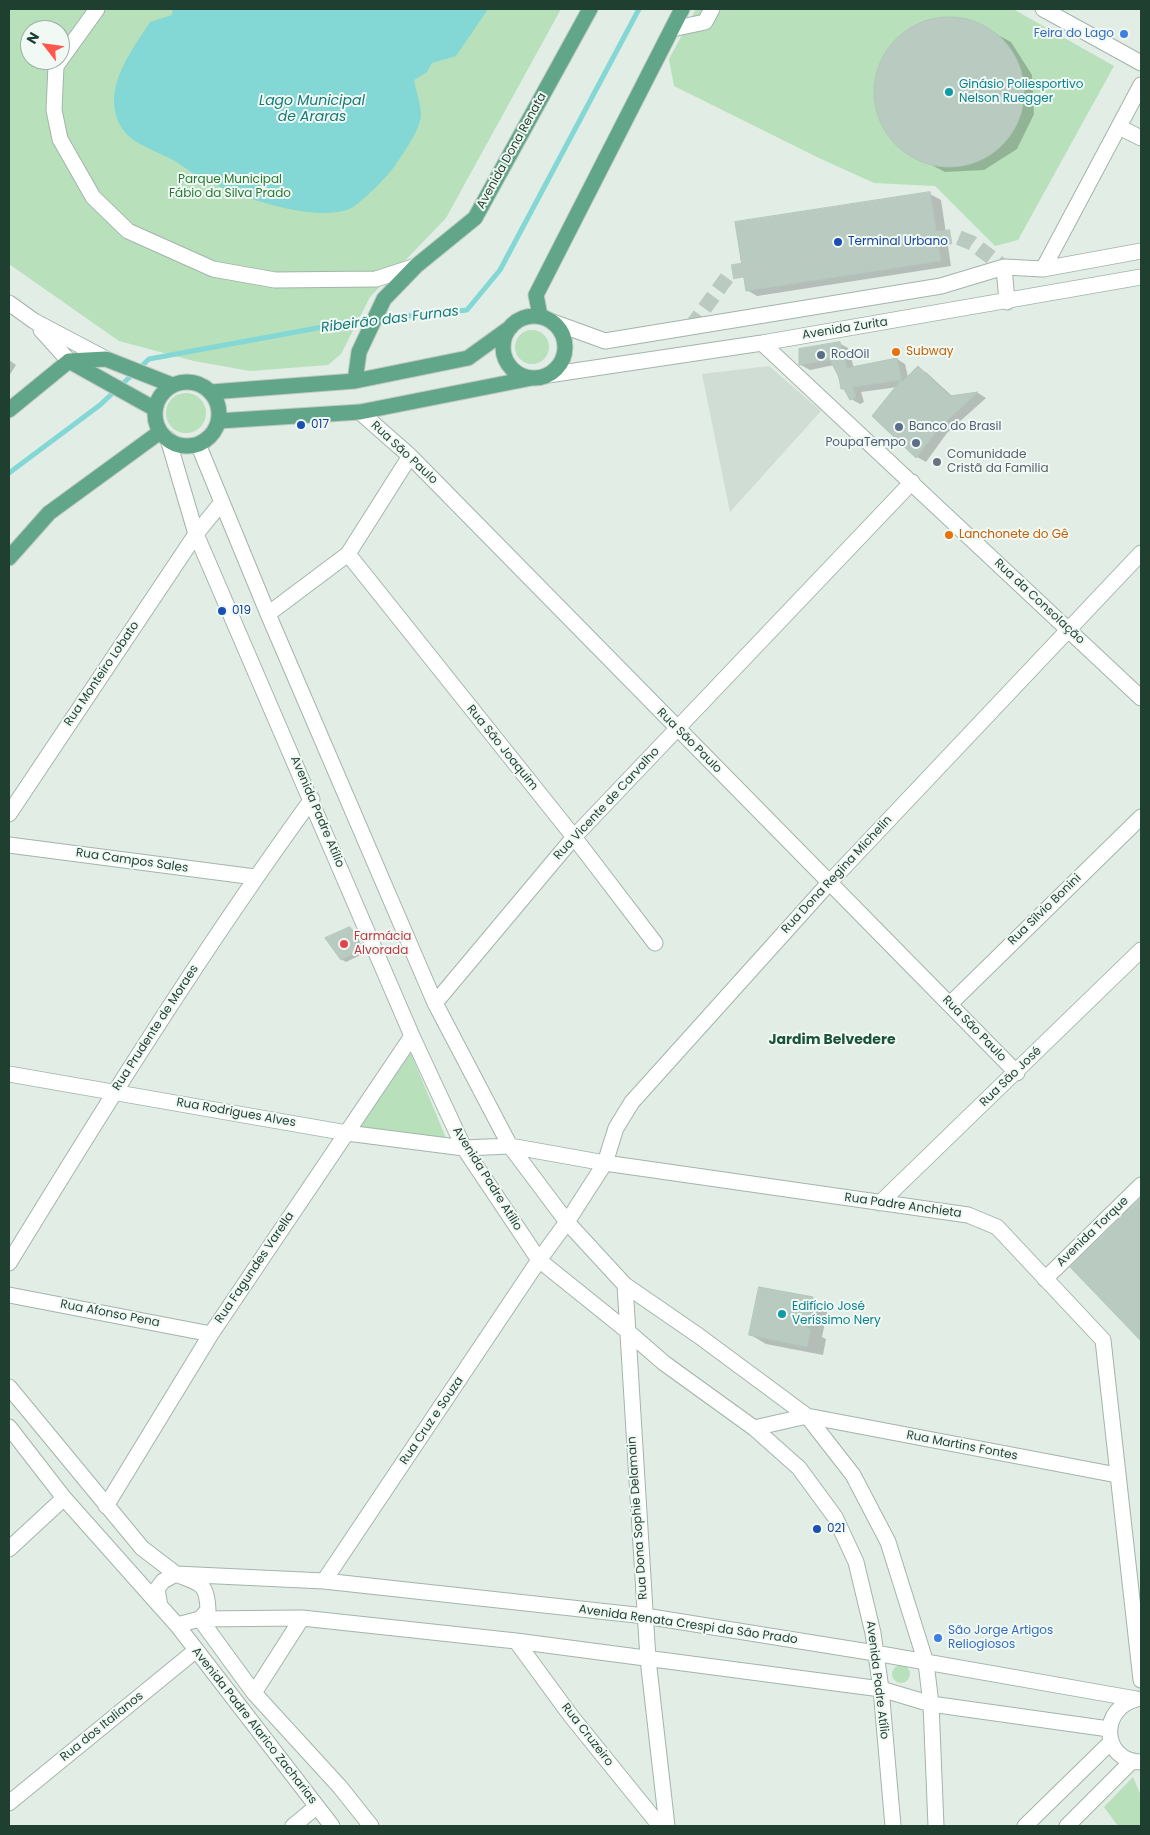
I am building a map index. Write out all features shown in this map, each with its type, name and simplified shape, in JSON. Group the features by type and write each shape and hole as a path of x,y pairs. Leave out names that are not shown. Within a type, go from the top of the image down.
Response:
{"main road":[{"name":"Avenida Dona Renata","path":"355,381 359,352 384,299 416,266 474,218 590,9"},
{"path":"218,421 360,412 548,375 556,369 566,350 565,340 547,319 536,295 682,9"},
{"path":"210,392 355,381 468,358 524,318 547,319"},
{"path":"510,327 503,345 508,364 514,371 532,378"},
{"path":"9,410 69,361 106,359 172,385"},
{"path":"69,361 155,409"},
{"path":"192,382 210,392 218,405 218,421 207,439 198,444 177,444 164,435 156,424 155,409 164,391 172,385 192,382"},
{"path":"9,558 50,513 164,435"}],"street":[{"path":"97,9 56,66 54,110 60,139 93,197 128,231 213,269 275,280 376,279 416,266"},
{"path":"672,28 705,22 712,9"},
{"path":"1043,9 1141,62"},
{"path":"1043,269 1141,85"},
{"path":"1119,127 1141,138"},
{"path":"547,319 605,341 940,286 1004,267 1043,269 1141,251"},
{"path":"1004,267 1007,302"},
{"name":"Avenida Zurita","path":"548,375 1007,302 1141,277"},
{"path":"9,303 34,321 106,359"},
{"path":"34,321 69,361"},
{"name":"Rua da Consolação","path":"762,342 1141,698"},
{"name":"Rua São Paulo","path":"360,412 410,456 1016,1073"},
{"name":"Avenida Padre Atílio","path":"164,435 196,534 312,799 412,1036 464,1148 539,1260 664,1363 754,1428 798,1468 835,1517 856,1562 873,1633 881,1689 893,1826"},
{"path":"198,444 268,614 435,1004 510,1146 567,1222 625,1284 807,1416 853,1476 888,1542 926,1663 936,1826"},
{"path":"268,614 348,554 410,456"},
{"name":"Rua Vicente de Carvalho","path":"435,1004 574,838 912,482"},
{"name":"Rua Monteiro Lobato","path":"9,814 196,534 222,502"},
{"name":"Rua Dona Regina Michelin","path":"567,1222 605,1162 616,1128 632,1102 829,882 1141,553"},
{"name":"Rua São Joaquim","path":"348,554 655,943"},
{"name":"Rua Prudente de Moraes","path":"9,1264 114,1091 255,878 312,799"},
{"name":"Rua Sílvio Bonini","path":"950,1004 1141,817"},
{"name":"Rua Campos Sales","path":"9,844 255,878"},
{"name":"Rua São José","path":"880,1203 1141,950"},
{"name":"Rua Fagundes Varella","path":"106,1506 211,1334 412,1036"},
{"name":"Rua Rodrigues Alves","path":"9,1074 347,1133 464,1148"},
{"name":"Rua Padre Anchieta","path":"464,1148 510,1146 605,1162 968,1215 997,1227 1103,1340 1141,1680"},
{"name":"Avenida Torque","path":"1045,1279 1141,1185"},
{"name":"Rua Cruz e Souza","path":"324,1582 539,1260 567,1222"},
{"name":"Rua Dona Sophie Delamain","path":"625,1284 626,1330 648,1659 666,1826"},
{"name":"Rua Afonso Pena","path":"9,1295 211,1334"},
{"path":"9,1387 142,1548 176,1574 200,1584 207,1592 208,1610 200,1619"},
{"path":"754,1428 807,1416"},
{"name":"Rua Martins Fontes","path":"807,1416 1117,1475"},
{"path":"9,1427 64,1498 176,1625 200,1619 302,1618 516,1641 881,1689 930,1704 1110,1736 1123,1757 1137,1762 1067,1826"},
{"path":"9,1549 64,1498"},
{"path":"160,1606 157,1589 163,1581 176,1574"},
{"name":"Avenida Renata Crespi da São Prado","path":"176,1574 324,1582 645,1616 875,1653 1139,1699"},
{"path":"254,1693 302,1618"},
{"path":"200,1619 254,1693 340,1787 372,1826"},
{"name":"Avenida Padre Alarico Zacharias","path":"176,1625 332,1826"},
{"name":"Rua Cruzeiro","path":"516,1641 571,1716 660,1826"},
{"name":"Rua dos Italianos","path":"9,1802 195,1651"},
{"path":"1025,1826 1110,1736 1112,1719 1118,1709 1126,1703 1139,1699"},
{"path":"293,1826 316,1807"}],"shaded area":[{"path":"769,366 821,411 730,512 702,374"}],"green space":[{"name":"Parque Municipal Fábio da Silva Prado","path":"9,9 561,9 446,218 370,297 341,354 328,365 250,371 194,361 119,341 9,264"},
{"path":"696,9 1013,9 1114,66 1018,240 995,246 935,186 874,183 819,158 674,86 669,59"},
{"path":"532,330 544,335 549,347 544,359 532,364 520,359 515,347 520,335"},
{"path":"186,393 200,399 206,413 200,427 186,433 172,427 166,413 172,399"},
{"path":"410,1051 446,1138 358,1127"},
{"path":"901,1665 907,1668 910,1674 907,1680 901,1683 895,1680 892,1674 895,1668"},
{"path":"1133,1777 1141,1796 1141,1826 1118,1826 1104,1807"}],"water":[{"name":"Lago Municipal de Araras","path":"173,9 488,9 456,56 432,63 427,72 414,80 421,119 412,139 393,169 352,208 331,213 292,210 231,191 198,176 173,160 143,146 123,129 115,111 114,99 119,75 130,53 150,22 172,15"}],"building":[{"name":"Ginásio Poliesportivo Nelson Ruegger","path":"949,17 978,23 1002,39 1018,63 1024,92 1018,121 1002,145 978,161 949,167 920,161 896,145 880,121 874,92 880,63 896,39 920,23"},
{"name":"Terminal Urbano","path":"930,192 941,261 746,291 735,222"},
{"path":"840,342 847,368 897,358 902,382 918,366 950,396 978,392 938,429 916,458 872,416 901,380 853,387 856,397 850,400 844,389 841,389 839,377 830,360 799,365 799,349"},
{"name":"Farmácia Alvorada","path":"350,927 361,950 341,960 325,938"},
{"path":"1141,1198 1141,1341 1070,1267"},
{"name":"Edifício José Veríssimo Nery","path":"759,1287 813,1297 807,1328 811,1329 807,1347 749,1335"}],"waterway":[{"name":"Ribeirão das Furnas","path":"9,473 100,405 149,359 350,322 467,310 500,270 639,9"}],"tunnel":[{"path":"691,327 731,272 955,236 972,243 1004,267"}],"place":[{"name":"Feira do Lago","path":"1124,34"},
{"name":"Ginásio Poliesportivo Nelson Ruegger","path":"949,92"},
{"name":"Terminal Urbano","path":"838,242"},
{"name":"Subway","path":"896,352"},
{"name":"RodOil","path":"821,355"},
{"name":"017","path":"301,425"},
{"name":"Banco do Brasil","path":"899,427"},
{"name":"PoupaTempo","path":"916,443"},
{"name":"Comunidade Cristã da Familia","path":"937,462"},
{"name":"Lanchonete do Gê","path":"949,535"},
{"name":"019","path":"222,611"},
{"name":"Farmácia Alvorada","path":"344,944"},
{"name":"Edifício José Veríssimo Nery","path":"782,1314"},
{"name":"021","path":"817,1529"},
{"name":"São Jorge Artigos Reliogiosos","path":"938,1638"}],"district":[{"name":"Jardim Belvedere","path":"832,1040"}]}
